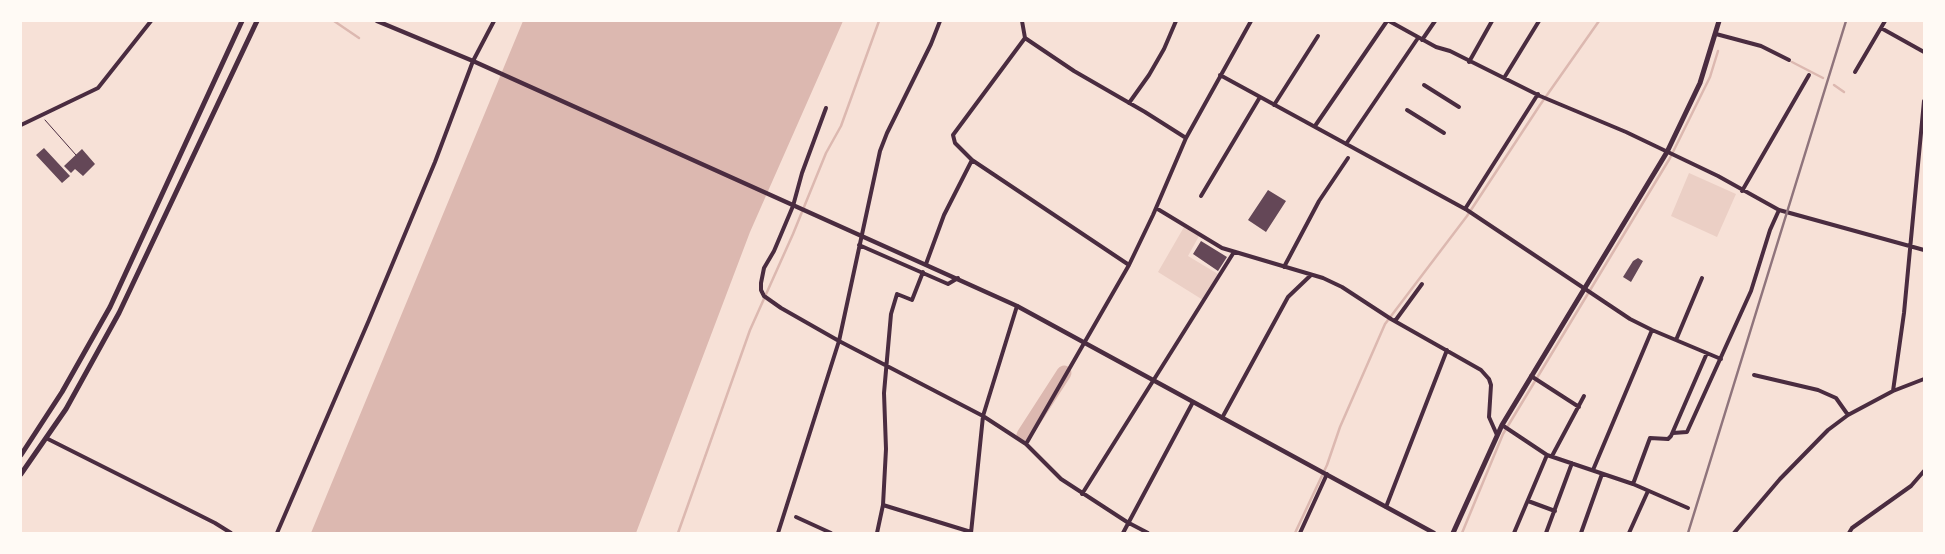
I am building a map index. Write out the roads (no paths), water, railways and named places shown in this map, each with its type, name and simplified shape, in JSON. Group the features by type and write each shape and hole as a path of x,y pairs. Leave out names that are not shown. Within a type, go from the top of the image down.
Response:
{"main road":[{"path":"21,455 62,392 110,307 242,21"},
{"path":"21,474 83,380 119,313 257,21"},
{"path":"1454,533 1502,425 1667,152 1700,83 1719,21"}],"street":[{"path":"21,125 98,88 151,21"},
{"path":"377,21 489,68 1017,306 1434,533"},
{"path":"277,533 413,214 473,61 494,21"},
{"path":"778,533 839,341 880,150 886,133 931,44 940,21"},
{"path":"1022,21 1025,38 1074,71 1186,138"},
{"path":"1129,103 1149,75 1164,49 1176,21"},
{"path":"1026,444 1129,265 1186,138 1251,21"},
{"path":"1315,126 1388,21 1420,39 1539,95 1626,132 1718,176 1779,210 1924,250"},
{"path":"1346,144 1420,39 1435,21"},
{"path":"1470,62 1492,21"},
{"path":"1504,78 1538,21"},
{"path":"1855,72 1885,21"},
{"path":"1881,28 1924,52"},
{"path":"1716,34 1762,46 1789,60"},
{"path":"1274,105 1318,36"},
{"path":"1025,38 954,135 955,142 972,160 1059,216 1129,265"},
{"path":"1220,75 1466,210 1630,319 1721,359"},
{"path":"1742,191 1809,75"},
{"path":"1424,85 1459,107"},
{"path":"1466,210 1539,95"},
{"path":"1201,196 1260,97"},
{"path":"1893,391 1904,313 1924,101"},
{"path":"826,108 802,173 793,206 774,251 764,268 761,290 764,296 774,304 839,341 983,416 1026,444 1061,479 1082,494 1148,533"},
{"path":"1407,110 1444,133"},
{"path":"1284,267 1319,201 1348,158"},
{"path":"926,264 944,214 972,160"},
{"path":"1156,208 1222,248 1342,286 1391,319 1482,370 1489,378 1489,417 1497,435"},
{"path":"1673,433 1687,432 1751,291 1770,230 1779,210"},
{"path":"859,245 948,284 958,278"},
{"path":"1082,494 1234,252"},
{"path":"877,533 883,505 886,449 884,393 891,314 897,294 912,300 922,272"},
{"path":"1222,418 1288,297 1311,275"},
{"path":"1676,340 1702,278"},
{"path":"1391,319 1422,284"},
{"path":"883,505 971,532 983,416 1017,306"},
{"path":"1593,470 1652,330"},
{"path":"1386,507 1447,350"},
{"path":"1633,484 1650,438 1668,439 1673,433 1707,352"},
{"path":"1754,375 1818,390 1836,398 1848,415"},
{"path":"1531,376 1579,407"},
{"path":"1734,533 1780,479 1828,430 1848,415 1893,391 1924,380"},
{"path":"1552,456 1584,396"},
{"path":"1123,533 1127,522 1194,402"},
{"path":"1502,425 1547,455 1633,484 1688,508"},
{"path":"46,438 215,523 231,533"},
{"path":"1514,533 1547,455"},
{"path":"1546,533 1572,464"},
{"path":"1850,533 1852,528 1911,486 1924,471"},
{"path":"1300,533 1327,474"},
{"path":"1581,533 1602,474"},
{"path":"1629,533 1648,491"},
{"path":"1528,501 1555,511"},
{"path":"796,517 831,533"},
{"path":"1297,522 1304,525"}],"waterway":[{"path":"334,21 359,38"},
{"path":"678,533 750,330 793,234 826,153 841,126 879,21"},
{"path":"1295,533 1327,465 1340,427 1385,324 1467,216 1540,105 1599,21"},
{"path":"1462,533 1503,434 1670,158 1710,77 1718,51"},
{"path":"1792,62 1823,78"},
{"path":"1834,85 1844,92"},
{"path":"1024,435 1064,373"}],"railway":[{"path":"1688,533 1846,21"}]}
